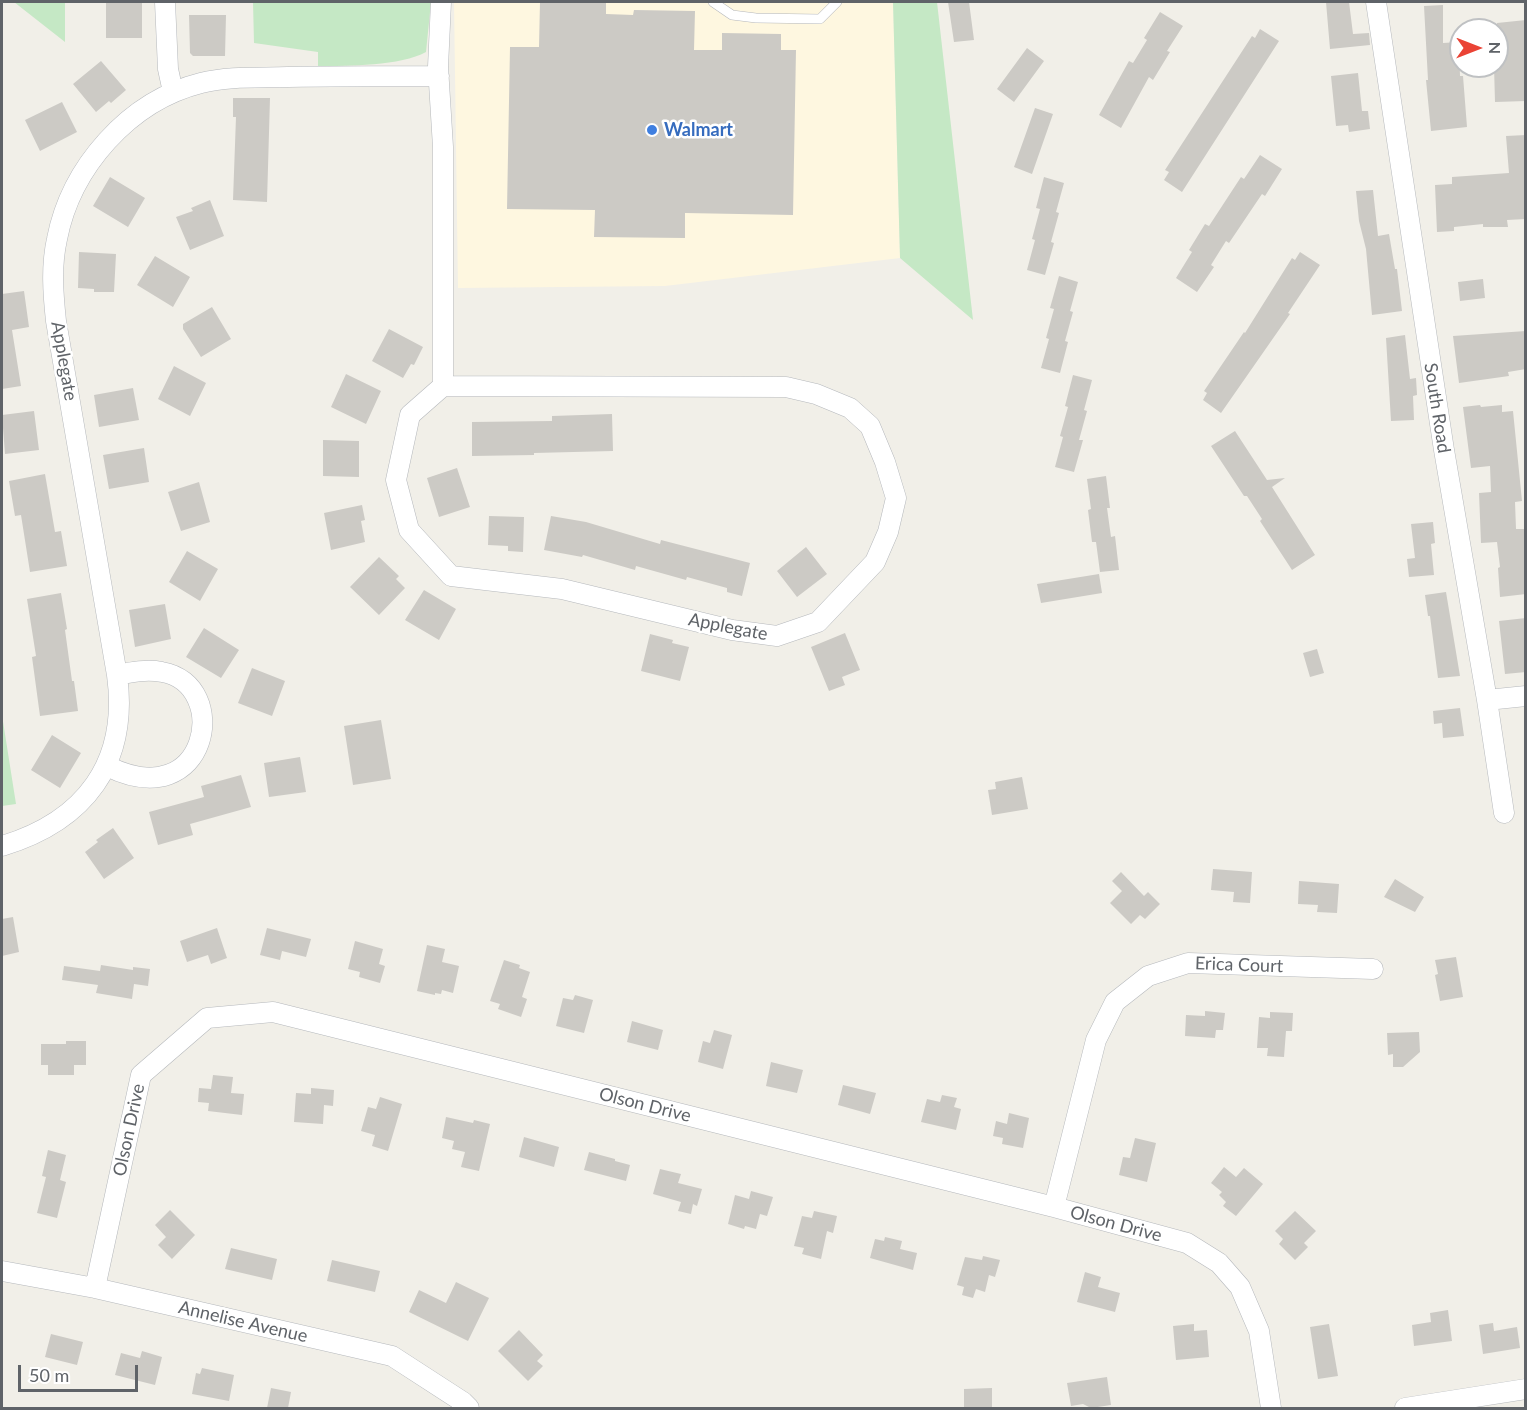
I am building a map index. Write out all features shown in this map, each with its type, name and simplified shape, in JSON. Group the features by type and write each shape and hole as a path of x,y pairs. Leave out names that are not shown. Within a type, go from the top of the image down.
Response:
{"street":[{"path":"165,2 168,69 173,92"},
{"path":"441,2 439,76 443,147 443,386"},
{"name":"South Road","path":"1376,2 1444,450 1504,813"},
{"name":"Applegate","path":"2,846 34,835 68,814 90,790 107,766 119,722 120,700 117,675 56,321 53,268 57,239 71,194 94,156 114,134 132,118 173,92 203,83 236,78 439,76"},
{"name":"Applegate","path":"443,386 786,387 816,394 850,408 870,426 885,462 896,498 888,532 875,562 818,622 777,636 732,630 562,589 451,576 409,530 396,480 410,415 443,386"},
{"path":"107,766 138,778 163,777 176,772 188,762 197,752 203,734 202,715 195,696 178,678 164,672 145,671 117,675"},
{"path":"1487,700 1526,696"},
{"name":"Erica Court","path":"1054,1207 1096,1040 1115,1002 1148,976 1188,963 1373,969"},
{"name":"Olson Drive","path":"95,1288 141,1075 207,1018 273,1012 1054,1207 1187,1243 1219,1263 1240,1287 1259,1331 1271,1408"},
{"name":"Annelise Avenue","path":"2,1271 95,1288 392,1356 469,1408"},
{"path":"1405,1408 1526,1389"}],"lane":[{"path":"712,2 732,15 756,18 820,19 837,2"}],"shaded area":[{"path":"454,2 893,2 900,258 665,286 458,288"}],"green space":[{"path":"14,2 65,2 65,42"},
{"path":"253,2 431,2 426,52 389,63 318,66 318,52 254,43"},
{"path":"893,2 937,2 973,320 900,258"},
{"path":"2,715 16,804 2,806"}],"building":[{"path":"106,2 142,2 142,38 106,38"},
{"name":"Walmart","path":"540,2 606,2 606,14 633,15 634,10 695,11 694,50 722,50 722,33 781,34 781,50 796,50 793,215 685,213 685,238 594,237 595,210 507,209 510,47 539,47"},
{"path":"948,2 969,2 974,40 954,42"},
{"path":"1326,2 1349,2 1353,34 1369,33 1370,45 1330,49"},
{"path":"1443,5 1443,43 1449,43 1449,78 1463,78 1467,127 1431,131 1426,80 1428,80 1424,6"},
{"path":"1160,12 1183,26 1167,51 1170,52 1153,80 1149,77 1121,128 1099,115 1129,61 1133,63 1147,40 1144,38"},
{"path":"189,15 226,15 225,56 193,56 190,53"},
{"path":"1526,20 1526,101 1495,102 1494,78 1509,78 1509,22"},
{"path":"1260,29 1279,41 1182,192 1164,180 1169,172 1165,170 1252,36 1255,38"},
{"path":"1027,48 1044,61 1014,102 997,89"},
{"path":"101,61 126,90 96,112 73,84"},
{"path":"1358,73 1362,111 1368,111 1370,129 1349,132 1348,125 1336,126 1331,76"},
{"path":"233,98 270,98 267,202 233,200 236,117 233,117"},
{"path":"62,102 77,132 40,151 25,120"},
{"path":"1035,108 1053,114 1032,174 1014,167"},
{"path":"1526,135 1526,219 1507,220 1508,227 1483,227 1483,224 1454,227 1454,231 1437,232 1435,185 1452,184 1452,177 1509,173 1506,136"},
{"path":"1260,155 1282,169 1265,196 1262,194 1229,243 1226,241 1211,265 1214,267 1197,292 1176,278 1205,224 1209,226 1241,177 1244,179"},
{"path":"110,177 145,198 128,227 93,206"},
{"path":"1044,177 1064,183 1051,242 1054,243 1045,275 1027,270 1035,240 1032,239 1040,209 1036,208"},
{"path":"1373,190 1378,236 1389,234 1395,269 1397,269 1402,311 1372,315 1366,249 1359,221 1356,191"},
{"path":"210,200 224,236 190,250 176,217 193,211 191,208"},
{"path":"79,252 116,254 114,292 94,292 94,289 78,288"},
{"path":"1300,252 1320,265 1288,313 1290,314 1221,413 1203,400 1207,393 1204,391 1245,333 1292,258 1295,260"},
{"path":"155,256 190,277 173,307 137,285"},
{"path":"1059,276 1078,282 1070,311 1073,312 1060,373 1041,368 1054,309 1050,308"},
{"path":"1483,279 1485,298 1460,301 1458,282"},
{"path":"24,291 29,327 12,330 21,386 2,389 2,294"},
{"path":"212,307 231,339 201,357 183,329 183,324"},
{"path":"389,329 423,347 414,365 411,364 403,378 372,361"},
{"path":"1526,331 1526,369 1508,372 1509,376 1459,383 1453,336"},
{"path":"1405,335 1410,379 1416,378 1417,395 1413,396 1414,420 1391,421 1386,338"},
{"path":"174,366 206,383 190,416 158,399"},
{"path":"346,374 381,391 366,424 331,407"},
{"path":"1073,375 1092,380 1079,440 1083,440 1074,472 1055,467 1063,437 1060,436"},
{"path":"133,388 139,420 99,427 94,395"},
{"path":"1480,405 1481,407 1502,405 1502,412 1513,411 1522,501 1515,502 1516,529 1526,529 1526,594 1500,597 1497,542 1481,543 1479,493 1491,492 1490,466 1471,468 1463,407"},
{"path":"34,411 39,450 5,454 2,415"},
{"path":"612,414 613,451 472,456 472,422 552,421 552,416"},
{"path":"1235,431 1267,480 1285,478 1272,487 1315,555 1292,570 1260,521 1262,519 1247,496 1244,496 1211,446"},
{"path":"323,440 359,441 359,477 323,476"},
{"path":"144,448 149,482 109,489 103,455"},
{"path":"457,468 470,507 439,517 427,478"},
{"path":"45,474 55,532 61,531 67,566 30,572 21,515 15,516 9,481"},
{"path":"1106,476 1111,537 1115,536 1119,570 1100,572 1096,542 1092,542 1087,479"},
{"path":"199,482 210,522 181,531 168,492"},
{"path":"362,505 365,520 361,521 365,542 331,550 324,513"},
{"path":"489,516 524,517 523,552 508,551 508,546 488,545"},
{"path":"551,516 586,522 660,544 661,540 750,563 742,596 727,592 727,588 687,577 686,580 636,566 635,570 583,555 582,557 544,550"},
{"path":"1433,522 1435,543 1431,544 1434,575 1409,577 1407,559 1415,558 1411,524"},
{"path":"806,547 827,574 797,597 777,571"},
{"path":"187,551 218,569 200,601 169,582"},
{"path":"379,557 399,576 396,579 405,588 379,615 350,587"},
{"path":"1099,574 1102,593 1041,603 1037,584"},
{"path":"424,590 456,609 439,640 405,620"},
{"path":"1446,592 1460,676 1438,678 1425,595"},
{"path":"61,593 78,711 40,716 32,657 36,656 27,599"},
{"path":"165,604 171,639 135,647 129,610"},
{"path":"1526,618 1526,672 1505,674 1499,621"},
{"path":"204,628 239,650 221,678 186,657"},
{"path":"845,633 860,670 842,677 845,685 829,691 811,647"},
{"path":"650,634 689,647 680,681 641,671"},
{"path":"1317,649 1324,673 1310,677 1303,653"},
{"path":"252,668 285,681 272,716 238,703"},
{"path":"1460,708 1464,736 1443,738 1442,723 1434,724 1433,711"},
{"path":"381,720 391,779 353,785 344,726"},
{"path":"52,735 81,753 60,788 31,770"},
{"path":"300,757 306,792 269,797 264,763"},
{"path":"241,775 251,807 190,824 193,835 158,845 149,812 204,797 201,786"},
{"path":"1022,777 1028,809 992,815 988,790 996,789 995,782"},
{"path":"113,828 134,858 104,879 85,852 98,842 96,840"},
{"path":"1213,869 1252,872 1250,903 1233,902 1234,892 1211,890"},
{"path":"1121,872 1144,896 1148,892 1160,904 1145,919 1140,915 1131,924 1110,903 1122,891 1112,881"},
{"path":"1395,879 1424,897 1415,912 1384,897"},
{"path":"1299,881 1339,884 1337,913 1317,912 1318,905 1298,904"},
{"path":"13,917 19,952 2,956 2,919"},
{"path":"217,928 227,958 211,964 208,955 187,962 180,941"},
{"path":"267,928 311,939 306,957 282,951 280,960 260,955"},
{"path":"355,941 383,949 379,964 385,966 380,983 359,977 360,972 348,969"},
{"path":"427,945 445,949 442,962 459,966 453,993 442,990 441,994 435,993 435,995 417,991"},
{"path":"1456,957 1463,997 1440,1001 1435,975 1438,974 1435,960"},
{"path":"504,960 520,965 519,968 530,972 522,997 527,999 521,1017 498,1009 500,1004 490,1001"},
{"path":"101,965 133,970 133,967 150,969 148,986 134,984 132,999 96,993 98,985 62,980 64,966 100,971"},
{"path":"575,995 593,1000 584,1033 556,1026 563,998 573,1000"},
{"path":"1205,1011 1225,1013 1223,1030 1216,1030 1215,1038 1185,1036 1186,1015 1205,1016"},
{"path":"1270,1012 1293,1013 1292,1031 1286,1031 1284,1057 1267,1056 1268,1048 1257,1048 1259,1017 1270,1018"},
{"path":"632,1021 663,1030 658,1050 627,1042"},
{"path":"714,1030 732,1035 723,1069 698,1062 703,1041 710,1043"},
{"path":"1419,1032 1420,1052 1403,1067 1393,1067 1393,1054 1388,1055 1387,1033"},
{"path":"66,1041 86,1041 86,1065 74,1065 74,1075 48,1075 48,1065 41,1065 41,1044 66,1044"},
{"path":"771,1062 803,1070 797,1093 766,1086"},
{"path":"213,1075 233,1077 231,1093 244,1094 242,1115 208,1111 209,1103 198,1102 199,1088 211,1089"},
{"path":"843,1085 876,1093 870,1114 838,1105"},
{"path":"311,1088 334,1090 333,1106 324,1105 323,1124 294,1122 296,1093 311,1094"},
{"path":"942,1095 957,1098 954,1107 961,1109 956,1130 921,1122 927,1099 940,1102"},
{"path":"380,1097 402,1104 388,1151 372,1146 375,1135 361,1131 368,1107 376,1109"},
{"path":"1009,1113 1029,1118 1023,1148 1002,1144 1003,1138 993,1136 996,1121 1007,1124"},
{"path":"446,1117 490,1124 479,1171 461,1167 465,1152 452,1149 454,1141 442,1138"},
{"path":"524,1137 559,1147 554,1167 519,1157"},
{"path":"1135,1138 1156,1143 1147,1182 1119,1175 1123,1157 1130,1158"},
{"path":"48,1150 66,1155 60,1180 66,1182 57,1218 37,1213 46,1177 42,1176"},
{"path":"589,1152 630,1165 626,1181 584,1170"},
{"path":"1224,1167 1236,1177 1244,1168 1263,1184 1236,1216 1223,1206 1226,1202 1219,1195 1222,1192 1211,1183"},
{"path":"660,1169 681,1174 678,1183 702,1189 697,1206 693,1204 691,1214 678,1211 681,1202 653,1194"},
{"path":"751,1191 773,1197 767,1216 760,1214 756,1229 745,1226 744,1229 728,1224 735,1195 749,1199"},
{"path":"170,1210 195,1235 172,1259 158,1245 166,1237 155,1225"},
{"path":"814,1211 837,1216 833,1233 827,1231 821,1259 802,1254 804,1248 794,1246 802,1216 812,1218"},
{"path":"1295,1211 1316,1231 1304,1243 1308,1247 1295,1260 1279,1244 1283,1239 1275,1231"},
{"path":"885,1237 902,1241 900,1249 917,1253 913,1270 870,1258 875,1239 884,1241"},
{"path":"231,1248 277,1259 272,1280 225,1269"},
{"path":"983,1256 1000,1260 995,1277 989,1275 985,1292 976,1289 973,1298 962,1295 964,1287 957,1285 965,1257 982,1260"},
{"path":"332,1260 380,1271 375,1292 327,1281"},
{"path":"1085,1272 1101,1277 1098,1287 1120,1293 1115,1312 1077,1302"},
{"path":"456,1282 489,1298 468,1341 409,1312 419,1290 446,1303"},
{"path":"1448,1310 1452,1341 1414,1346 1412,1325 1431,1322 1430,1313"},
{"path":"1493,1323 1494,1331 1517,1327 1520,1348 1483,1354 1479,1325"},
{"path":"1194,1324 1194,1331 1207,1330 1209,1357 1176,1360 1173,1326"},
{"path":"1329,1324 1338,1376 1318,1379 1310,1327"},
{"path":"519,1330 543,1355 537,1361 543,1366 528,1381 498,1351"},
{"path":"51,1334 83,1342 77,1365 45,1357"},
{"path":"142,1351 162,1357 155,1385 115,1375 121,1353 140,1358"},
{"path":"202,1368 234,1375 229,1401 192,1394 196,1373 200,1374"},
{"path":"1107,1377 1111,1405 1091,1408 1083,1404 1071,1406 1067,1383"},
{"path":"271,1388 291,1392 288,1408 267,1408"},
{"path":"992,1388 992,1408 964,1408 964,1389"}],"place":[{"name":"Walmart","path":"652,130"}]}
